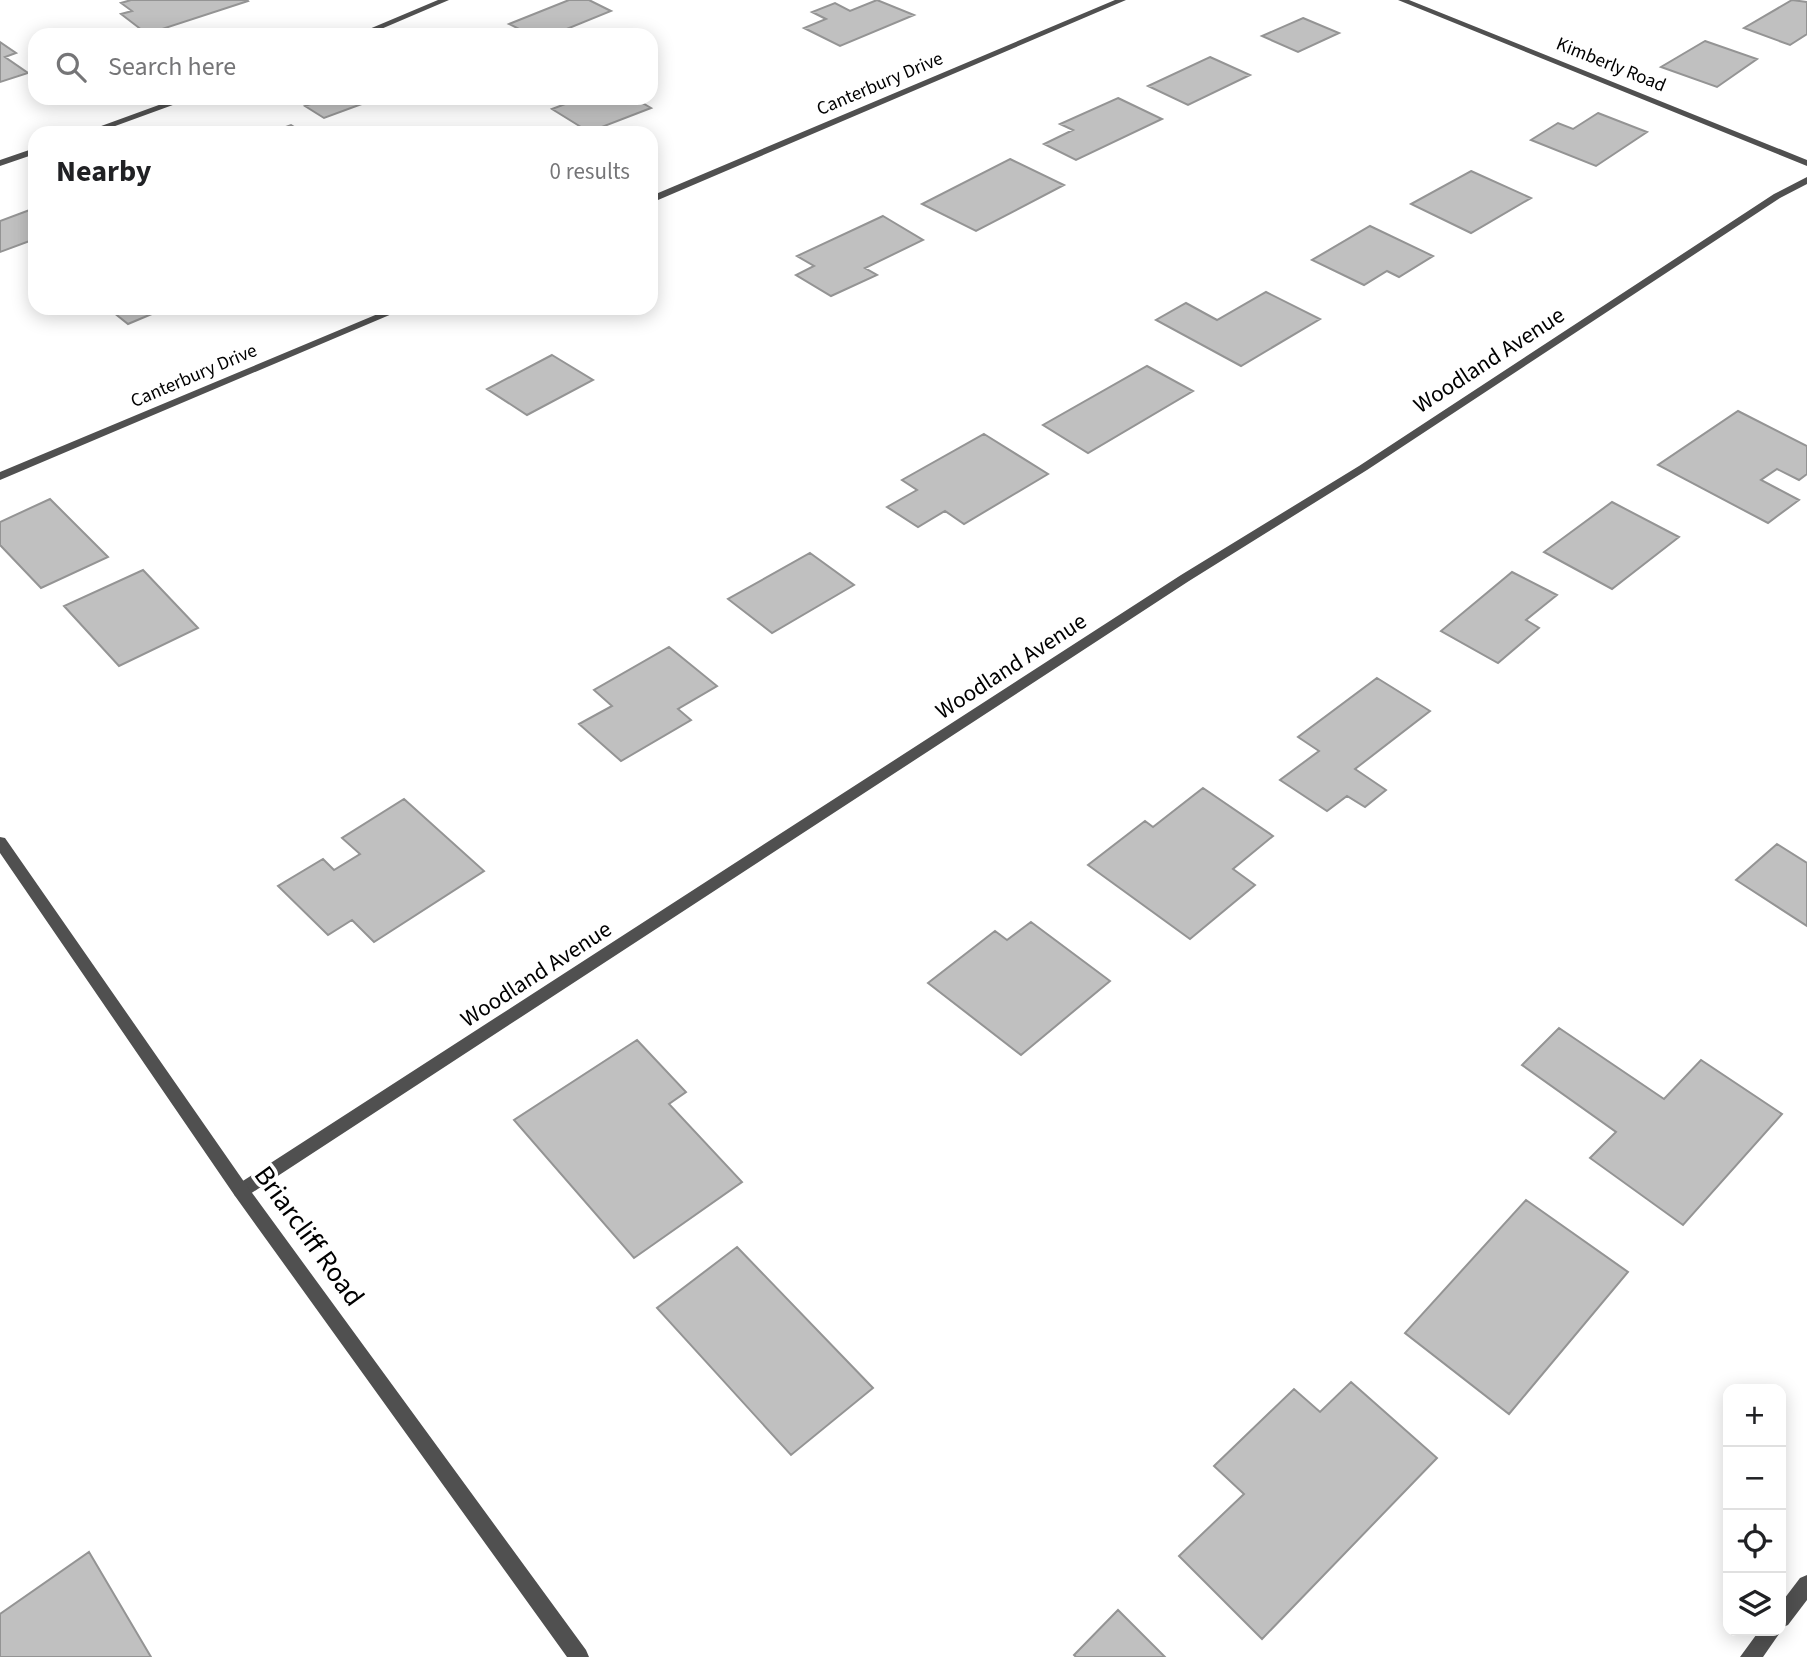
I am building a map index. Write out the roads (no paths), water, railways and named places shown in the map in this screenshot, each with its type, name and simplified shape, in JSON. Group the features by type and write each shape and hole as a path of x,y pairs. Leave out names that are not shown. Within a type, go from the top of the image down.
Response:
{"street":[{"path":"376,28 445,0"},
{"name":"Canterbury Drive","path":"658,197 1122,0"},
{"name":"Kimberly Road","path":"1402,0 1807,163"},
{"path":"107,126 167,105"},
{"path":"0,163 28,153"},
{"name":"Woodland Avenue","path":"241,1191 1185,578 1373,461 1777,196 1807,180"},
{"name":"Canterbury Drive","path":"0,476 384,315"},
{"name":"Briarcliff Road","path":"0,842 241,1191 579,1657"},
{"path":"1786,1612 1807,1585"},
{"path":"1750,1657 1767,1636"}]}
